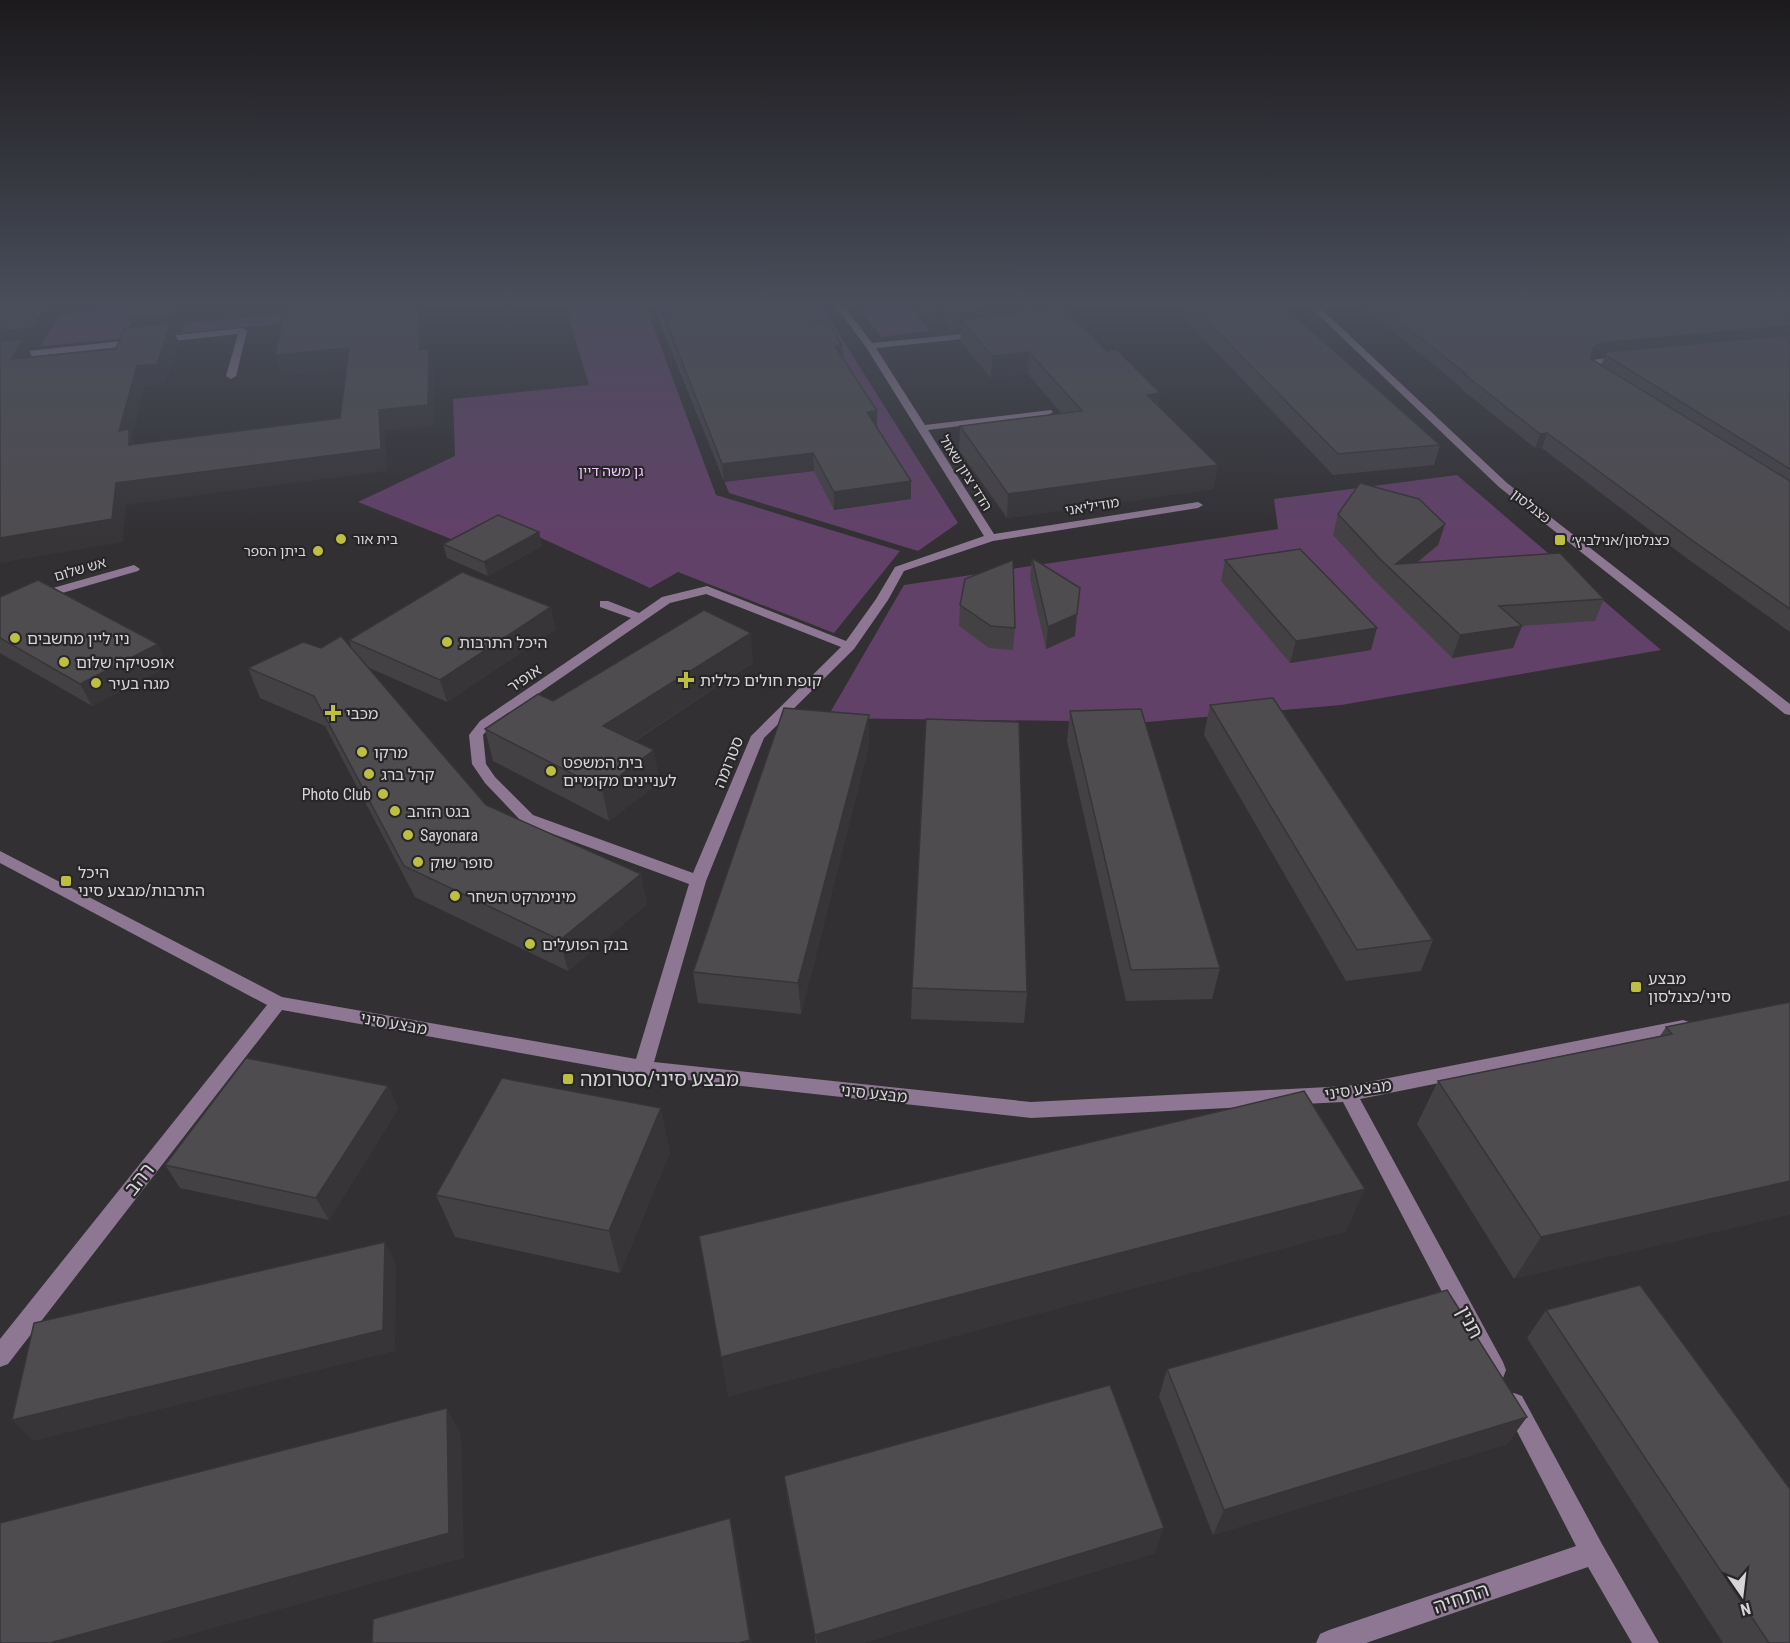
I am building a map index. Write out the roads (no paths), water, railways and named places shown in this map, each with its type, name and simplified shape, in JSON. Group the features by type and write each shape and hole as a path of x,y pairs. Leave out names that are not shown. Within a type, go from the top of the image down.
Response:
{"street":[{"name":"הדדי ציון שאול","path":"892,381 991,538"},
{"name":"כצנלסון","path":"1393,381 1503,484 1790,713"},
{"path":"1608,381 1612,383"},
{"path":"922,428 1048,412"},
{"name":"מודיליאני","path":"991,538 1198,505"},
{"name":"סטרומה","path":"643,1068 698,881 758,736 849,646 882,600 899,569 991,538"},
{"name":"אש שלום","path":"0,607 134,569"},
{"name":"אופיר","path":"698,881 528,819 490,780 478,764 476,735 485,724 666,600 707,590 849,646"},
{"path":"604,604 641,618"},
{"name":"מבצע סיני","path":"0,856 278,1003 643,1068 1031,1110 1348,1094 1703,1023"},
{"name":"רהב","path":"0,1356 278,1003"},
{"name":"תנין","path":"1348,1094 1593,1553 1646,1643"},
{"name":"התחיה","path":"1329,1643 1593,1553"}],"place":[{"name":"בית אור","path":"341,539"},
{"name":"כצנלסון/אנילביץ׳","path":"1560,540"},
{"name":"ביתן הספר","path":"318,551"},
{"name":"ניו ליין מחשבים","path":"15,638"},
{"name":"היכל התרבות","path":"447,642"},
{"name":"אופטיקה שלום","path":"64,662"},
{"name":"קופת חולים כללית","path":"686,680"},
{"name":"מגה בעיר","path":"96,683"},
{"name":"מכבי","path":"333,713"},
{"name":"מרקו","path":"362,752"},
{"name":"בית המשפט לעניינים מקומיים","path":"551,771"},
{"name":"קרל ברג","path":"369,774"},
{"name":"Photo Club","path":"383,794"},
{"name":"בגט הזהב","path":"395,811"},
{"name":"Sayonara","path":"408,835"},
{"name":"סופר שוק","path":"418,862"},
{"name":"היכל התרבות/מבצע סיני","path":"66,881"},
{"name":"מינימרקט השחר","path":"455,896"},
{"name":"בנק הפועלים","path":"530,944"},
{"name":"מבצע סיני/כצנלסון","path":"1636,987"},
{"name":"מבצע סיני/סטרומה","path":"568,1079"}],"park label":[{"name":"גן משה דיין","path":"611,471"}]}
